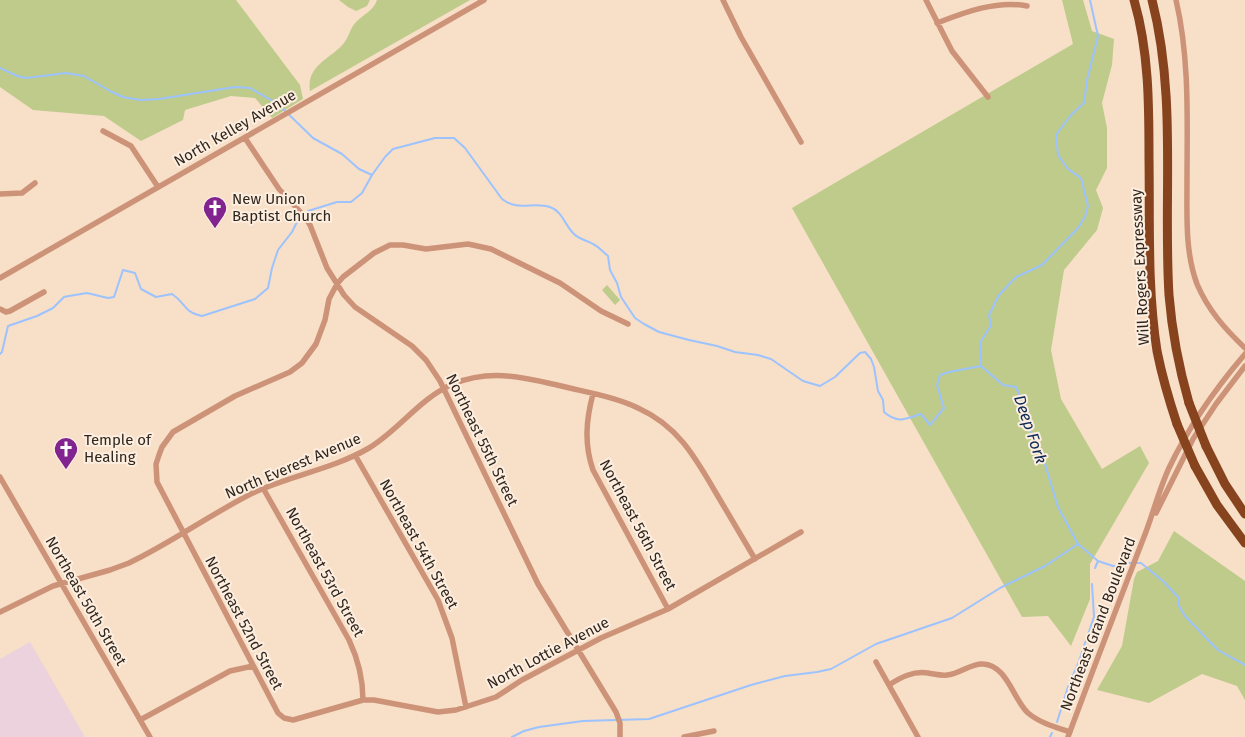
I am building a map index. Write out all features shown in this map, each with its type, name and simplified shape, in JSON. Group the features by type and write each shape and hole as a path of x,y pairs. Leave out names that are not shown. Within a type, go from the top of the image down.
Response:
{"highway":[{"name":"Will Rogers Expressway","path":"1134,0 1142,34 1149,100 1150,261 1157,350 1163,379 1177,424 1195,466 1217,505 1245,543"},
{"name":"Will Rogers Expressway","path":"1152,0 1163,53 1166,96 1169,295 1176,352 1189,403 1206,446 1226,484 1245,514"}],"street":[{"name":"North Kelley Avenue","path":"0,278 484,0"},
{"path":"723,0 741,37 802,142"},
{"path":"926,0 952,51 988,97"},
{"path":"1176,0 1183,39 1186,74 1187,230 1190,258 1197,283 1208,306 1223,326 1245,348"},
{"path":"937,23 982,5 1000,2 1020,3 1027,6"},
{"path":"103,131 131,146 158,187"},
{"name":"Northeast 55th Street","path":"244,138 279,189 305,217 310,225 322,258 337,284 355,307 419,352 432,368 444,389 546,600 619,718 620,737"},
{"path":"0,194 22,193 35,183"},
{"path":"337,284 343,277 374,253 390,245 403,244 426,249 476,245 497,252 560,282 601,311 628,324"},
{"name":"Northeast 52nd Street","path":"288,720 278,713 157,482 156,464 167,439 180,427 235,396 290,372 302,363 316,344 329,299 337,284"},
{"path":"0,309 6,312 10,311 44,292"},
{"name":"Northeast Grand Boulevard","path":"1151,521 1158,494 1190,430 1207,402 1245,354"},
{"name":"Northeast Grand Boulevard","path":"1069,734 1151,521 1197,432 1221,396 1245,366"},
{"name":"North Everest Avenue","path":"0,612 61,584 129,563 263,488 355,456 380,440 429,398 444,389 468,379 503,374 617,400 639,408 659,420 677,435 693,454 755,559"},
{"name":"Northeast 56th Street","path":"592,394 587,416 586,439 589,460 668,608"},
{"name":"Northeast 54th Street","path":"355,456 432,589 443,612 452,638 466,707"},
{"name":"Northeast 50th Street","path":"0,477 150,737"},
{"name":"Northeast 53rd Street","path":"263,488 349,640 358,661 363,687 363,700"},
{"name":"North Lottie Avenue","path":"288,720 363,700 438,712 466,707 496,697 522,680 614,631 668,608 801,532"},
{"path":"876,662 918,737"},
{"path":"889,685 911,674 957,674 975,665 987,664 999,670 1018,700 1029,713 1044,723 1069,734"},
{"path":"140,720 230,672 253,666"},
{"path":"684,737 714,731"}],"shaded area":[{"path":"30,642 85,737 0,737 0,659"}],"green space":[{"path":"0,0 236,0 300,85 303,99 272,118 255,98 231,96 185,110 183,120 141,141 104,116 33,110 0,87"},
{"path":"339,0 370,0 367,6 356,11"},
{"path":"377,0 470,0 310,91 310,82 316,69 339,49 354,24 371,10"},
{"path":"1062,0 1083,0 1092,31 1114,39 1112,65 1102,103 1107,128 1107,168 1096,190 1103,208 1097,230 1064,270 1051,350 1061,399 1102,469 1140,446 1149,463 1090,564 1090,599 1071,646 1048,616 1022,617 792,208 1073,44"},
{"path":"607,285 620,300 615,305 602,290"},
{"path":"1174,531 1245,581 1245,700 1237,686 1202,674 1149,703 1097,690 1122,646 1134,579 1137,572 1158,561"}],"waterway":[{"name":"Deep Fork","path":"981,366 980,343 991,325 989,315 999,295 1016,277 1042,265 1078,228 1085,217 1088,206 1081,178 1068,169 1058,155 1056,135 1071,115 1084,103 1087,80 1098,36 1090,0"},
{"path":"0,68 26,78 66,73 84,76 123,97 140,100 159,99 235,87 250,88 278,104 313,138 342,154 359,169 372,175"},
{"path":"308,211 337,202 351,202 362,193 372,175 393,149 435,138 454,138 465,148 502,199 514,205 543,205 554,209 575,235 595,245 608,256 610,270 617,283 621,297 635,318 659,332 735,352 771,359 803,381 820,386 835,377 860,353 865,352 871,359 874,367 878,391 883,400 884,412 898,419 906,419 921,414 930,425 944,408 937,385 940,375 981,366"},
{"path":"0,354 8,326 53,308 64,297 87,293 108,298 114,297 123,270 135,273 141,289 156,297 172,294 188,310 202,316 255,299 268,288 278,250 292,232 298,220"},
{"name":"Deep Fork","path":"981,366 1003,385 1016,387 1025,408 1029,427 1045,464 1058,507 1078,544 1098,561 1113,566 1126,563 1141,563 1163,581 1178,597 1179,606 1185,616 1218,650 1245,665"},
{"path":"512,737 539,727 583,721 649,719 751,685 785,676 831,669 876,644 952,618 1000,588 1045,566 1078,544"},
{"name":"Deep Fork","path":"1095,568 1098,561"},
{"path":"1057,722 1094,617 1092,584"},
{"path":"1050,737 1052,733"}],"place":[{"name":"New Union Baptist Church","path":"215,229"},
{"name":"Temple of Healing","path":"66,470"}]}
